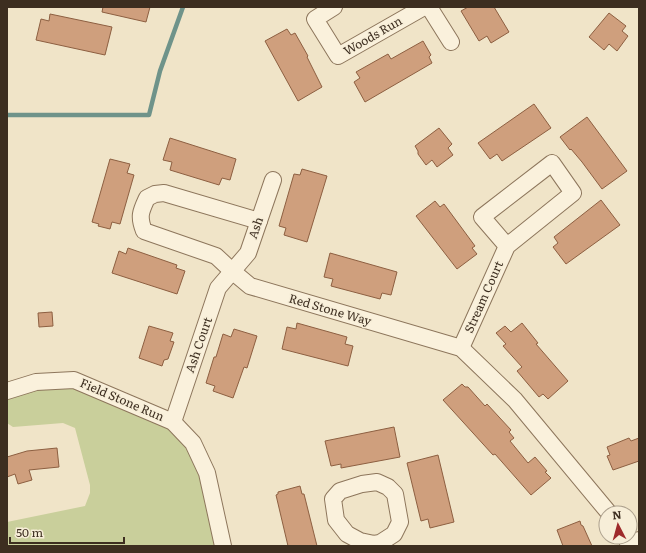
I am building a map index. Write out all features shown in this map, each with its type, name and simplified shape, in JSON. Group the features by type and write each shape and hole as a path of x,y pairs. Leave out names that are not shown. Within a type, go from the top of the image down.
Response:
{"street":[{"name":"Woods Run","path":"334,7 314,19 338,56 424,7"},
{"path":"428,7 451,42"},
{"name":"Stream Court","path":"461,348 507,246 573,193 552,162 482,217 507,246"},
{"name":"Ash","path":"232,271 248,253 273,180"},
{"name":"Red Stone Way","path":"259,221 164,193 155,194 147,198 140,212 141,223 144,231 216,256 250,286 461,348 515,400 602,505"},
{"name":"Ash Court","path":"173,422 218,288 232,271"},
{"name":"Field Stone Run","path":"7,391 36,382 74,380 173,422 193,443 207,473 223,546"},
{"path":"377,482 388,487 395,494 400,522 394,534 374,545 360,541 347,534 336,520 333,499 340,491 362,484 377,482"}],"green space":[{"path":"74,380 173,422 193,443 223,546 7,546 7,522 85,506 90,493 90,485 75,428 63,423 13,427 7,423 7,391"}],"building":[{"path":"103,7 150,7 146,22 102,12"},
{"path":"468,7 494,7 509,32 491,43 487,36 479,41 461,11"},
{"path":"609,13 626,26 622,31 628,36 617,51 609,44 604,50 589,37"},
{"path":"50,14 112,27 105,55 36,40 41,19 49,21"},
{"path":"287,29 291,35 295,33 308,56 307,57 322,87 298,101 265,41"},
{"path":"423,41 431,55 429,57 432,63 365,102 354,82 360,78 356,72 388,54 391,59"},
{"path":"534,104 551,128 502,161 497,154 490,159 478,143"},
{"path":"587,117 627,171 602,189 582,162 560,137"},
{"path":"439,128 452,144 448,148 453,155 437,167 432,160 426,165 418,154 415,146"},
{"path":"170,138 236,159 230,180 222,178 219,185 170,170 172,162 163,160"},
{"path":"110,159 130,164 127,173 134,175 120,224 112,222 110,229 98,226 99,224 92,222"},
{"path":"302,169 327,176 307,242 284,235 286,228 279,226 294,174 300,175"},
{"path":"601,200 620,225 566,264 553,247 558,243 554,237"},
{"path":"435,201 440,207 444,204 475,246 472,248 477,254 457,269 416,216"},
{"path":"128,248 177,265 176,268 185,271 177,294 112,273 119,251 126,254"},
{"path":"330,253 397,272 391,295 382,293 380,299 331,286 333,279 324,277"},
{"path":"52,312 53,326 39,327 38,313"},
{"path":"297,323 347,337 345,344 353,346 348,366 282,349 287,327 296,329"},
{"path":"522,323 538,343 536,344 568,381 548,399 543,394 539,397 517,371 522,367 503,346 506,344 496,333 505,326 511,332"},
{"path":"149,326 173,333 170,341 174,342 168,359 164,360 162,366 139,358"},
{"path":"234,329 257,336 247,368 244,367 233,398 213,391 215,386 206,383 223,334 231,337"},
{"path":"462,384 465,387 468,387 485,406 487,404 511,430 509,432 514,438 510,441 528,463 535,457 547,471 545,472 551,478 531,495 495,454 493,455 443,400"},
{"path":"394,427 400,457 341,468 341,464 331,466 325,441"},
{"path":"629,438 631,441 639,438 639,461 613,470 607,456 610,455 607,447"},
{"path":"57,448 59,467 29,470 32,480 18,484 15,474 7,477 7,457 27,451"},
{"path":"438,455 454,522 430,528 428,519 421,521 407,463"},
{"path":"300,486 302,494 304,494 317,546 288,546 276,495 278,492"},
{"path":"580,521 592,546 563,546 557,530"}],"waterway":[{"path":"7,115 149,115 160,71 183,7"}]}
